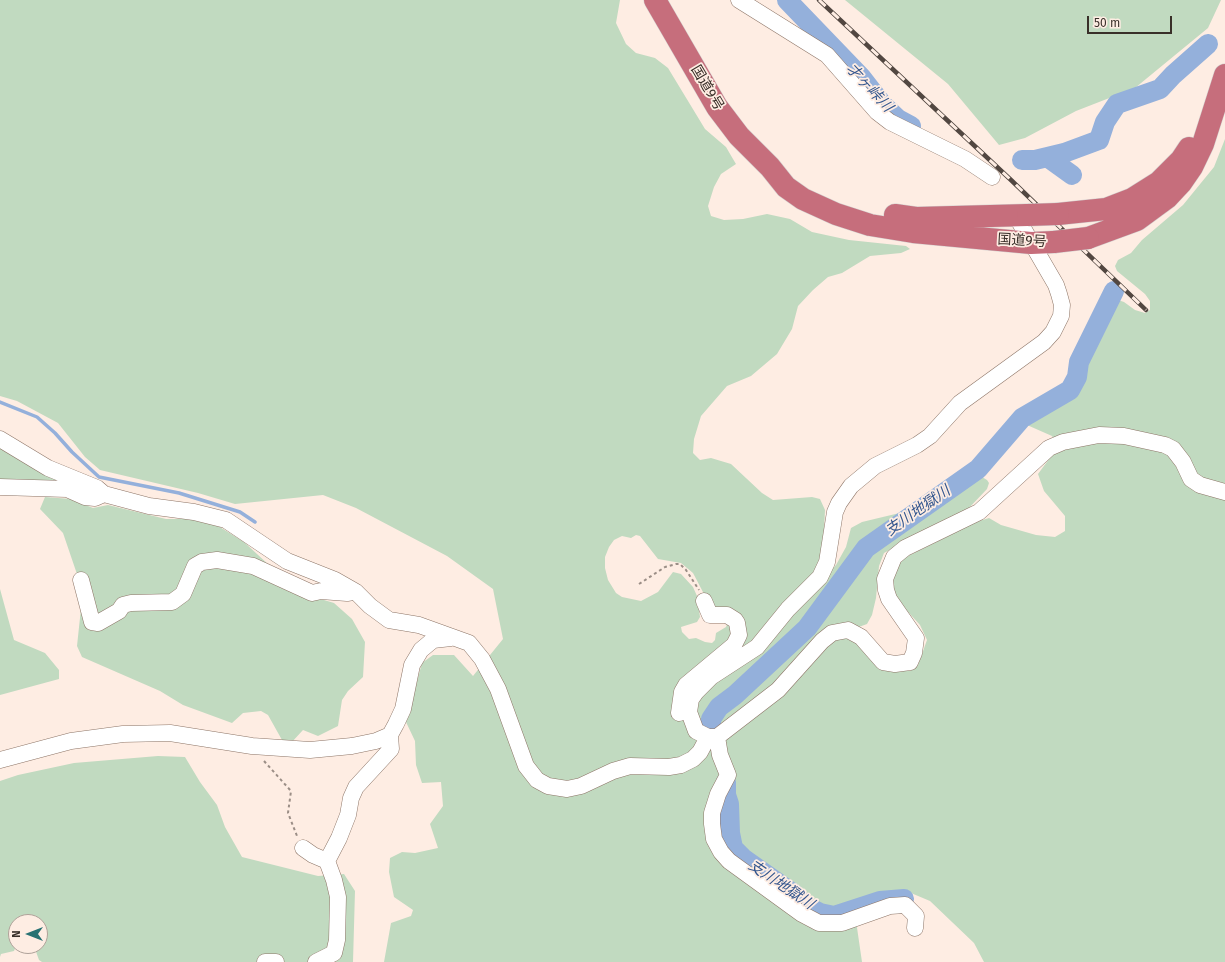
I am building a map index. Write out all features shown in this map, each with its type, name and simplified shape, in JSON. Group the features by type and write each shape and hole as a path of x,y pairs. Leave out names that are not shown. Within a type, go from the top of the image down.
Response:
{"highway":[{"name":"国道9号","path":"655,0 717,107 738,136 770,167 786,187 803,198 836,214 870,225 913,232 1031,243 1054,242 1088,238 1137,220 1167,198 1181,183 1192,166 1203,144 1225,75"},
{"name":"国道9号","path":"770,167 793,182 825,197 868,211 916,218 1022,216 1087,212 1119,206 1132,200 1159,182 1181,160 1218,96"}],"street":[{"path":"739,0 827,55 877,112 890,122 965,159 992,178"},
{"path":"915,928 916,916 905,905 890,906 842,923 819,923 802,914 729,862 721,852 714,839 712,824 712,813 718,794 728,775 713,737 696,731 689,712 691,699 696,692 712,677 757,647 788,609 820,577 827,562 835,512 850,486 875,466 917,445 930,436 960,402 1044,342 1053,332 1061,316 1062,305 1056,285 1031,243 1022,216"},
{"path":"0,439 48,468 97,488 104,494 149,506 194,512 226,520 287,561 335,580 354,591 389,620 419,625 451,638 469,643 482,659 498,689 526,766 537,780 548,786 567,789 581,786 613,771 630,766 669,767 681,765 693,759 713,737 778,690 822,641 832,633 848,630 861,637 883,662 896,664 910,662 914,653 916,638 889,599 886,590 886,579 894,556 905,548 979,512 1049,448 1062,442 1099,435 1124,436 1165,445 1173,449 1183,462 1191,478 1200,485 1225,492"},
{"path":"0,486 67,489 85,497 95,498 104,494"},
{"path":"81,580 92,622 98,623 119,612 122,606 131,603 172,602 183,594 194,566 202,562 217,560 253,566 312,593 321,591 347,593 354,591"},
{"path":"693,726 687,729 683,728 680,723 679,704 682,692 686,685 734,645 739,635 735,620 727,615 710,615 704,601"},
{"path":"327,861 342,832 356,787 390,749 390,735 403,710 412,665 421,650 433,640 451,638"},
{"path":"0,760 71,741 123,734 170,733 252,746 310,750 352,746 376,741 390,735"},
{"path":"303,848 313,855 327,861 338,897 337,940 334,953 316,962"},
{"path":"265,962 276,962"}],"path":[{"path":"639,584 672,564 680,564 698,587 704,601"},
{"path":"252,746 291,791 288,813 303,848"}],"green space":[{"path":"0,0 620,0 616,23 626,44 636,53 655,58 668,68 705,129 726,147 736,164 721,174 714,187 708,206 711,216 724,220 743,219 767,214 790,219 812,232 849,240 906,246 910,249 901,253 870,256 842,273 828,277 813,290 798,306 792,329 777,354 751,376 727,386 701,416 694,439 693,453 700,460 711,458 731,464 762,493 773,500 812,497 820,499 825,510 823,552 829,572 836,565 846,547 851,528 862,522 912,510 940,499 959,484 974,478 982,477 987,480 989,483 987,489 968,509 884,553 879,566 876,598 872,615 867,624 856,628 894,671 910,671 918,665 927,640 920,625 898,601 892,587 893,574 900,560 976,522 989,518 1001,525 1036,535 1055,537 1065,531 1065,516 1044,491 1038,474 1055,451 1055,441 1052,436 1027,425 1024,420 1076,389 1083,362 1112,303 1118,300 1124,302 1135,310 1145,313 1150,310 1150,301 1145,294 1117,271 1115,266 1118,260 1131,253 1142,240 1183,205 1214,167 1225,139 1225,962 984,962 974,943 930,901 911,893 898,891 859,902 854,907 862,962 384,962 391,923 411,916 413,910 394,897 389,872 390,858 402,852 415,853 438,848 430,824 443,806 441,782 422,783 416,765 415,741 406,722 422,663 433,655 454,655 473,676 503,639 493,589 447,556 356,508 323,495 235,504 198,493 100,470 85,457 58,423 17,401 0,396","holes":["636,535 640,536 658,559 681,563 693,573 716,612 728,622 726,627 716,633 715,640 712,643 696,638 689,639 682,632 681,627 697,622 700,617 697,596 693,587 681,574 673,572 658,592 641,601 622,597 616,593 608,580 605,568 605,557 609,547 614,540 622,536 631,538"]},
{"path":"845,0 1221,0 1208,28 1135,88 1076,111 1025,138 999,145 948,84"},
{"path":"0,445 87,487 0,480"},
{"path":"45,497 71,499 93,508 108,505 166,519 189,519 215,524 244,542 304,594 334,603 352,619 365,642 363,677 348,691 342,700 338,726 318,736 303,730 291,743 282,740 268,715 261,711 243,713 232,723 183,705 160,691 82,657 77,646 82,599 79,580 63,533 40,509"},
{"path":"0,589 14,640 45,653 59,670 59,679 0,695"},
{"path":"158,756 185,757 200,782 217,805 225,827 242,857 318,876 344,874 355,891 353,962 42,962 39,960 37,954 48,954 48,914 8,914 8,952 1,954 0,957 0,781 18,775 74,763"}],"waterway":[{"name":"才ヶ峠川","path":"787,0 861,77 882,104 898,119 911,126"},
{"name":"才ヶ峠川","path":"1022,160 1035,160 1064,153 1099,140 1105,122 1117,104 1160,89 1173,75 1208,44"},
{"name":"支川地獄川","path":"1047,157 1072,175"},
{"name":"支川地獄川","path":"711,728 711,719 719,707 735,695 807,628 866,548 978,469 1022,418 1070,390 1077,377 1079,362 1114,291"},
{"path":"0,402 37,417 99,477 179,493 240,512 255,522"},
{"name":"支川地獄川","path":"726,782 726,795 729,804 730,833 733,848 744,859 795,895 804,905 820,913 834,916 880,901 904,899"}],"railway":[{"path":"819,0 1011,180 1146,310"}]}
